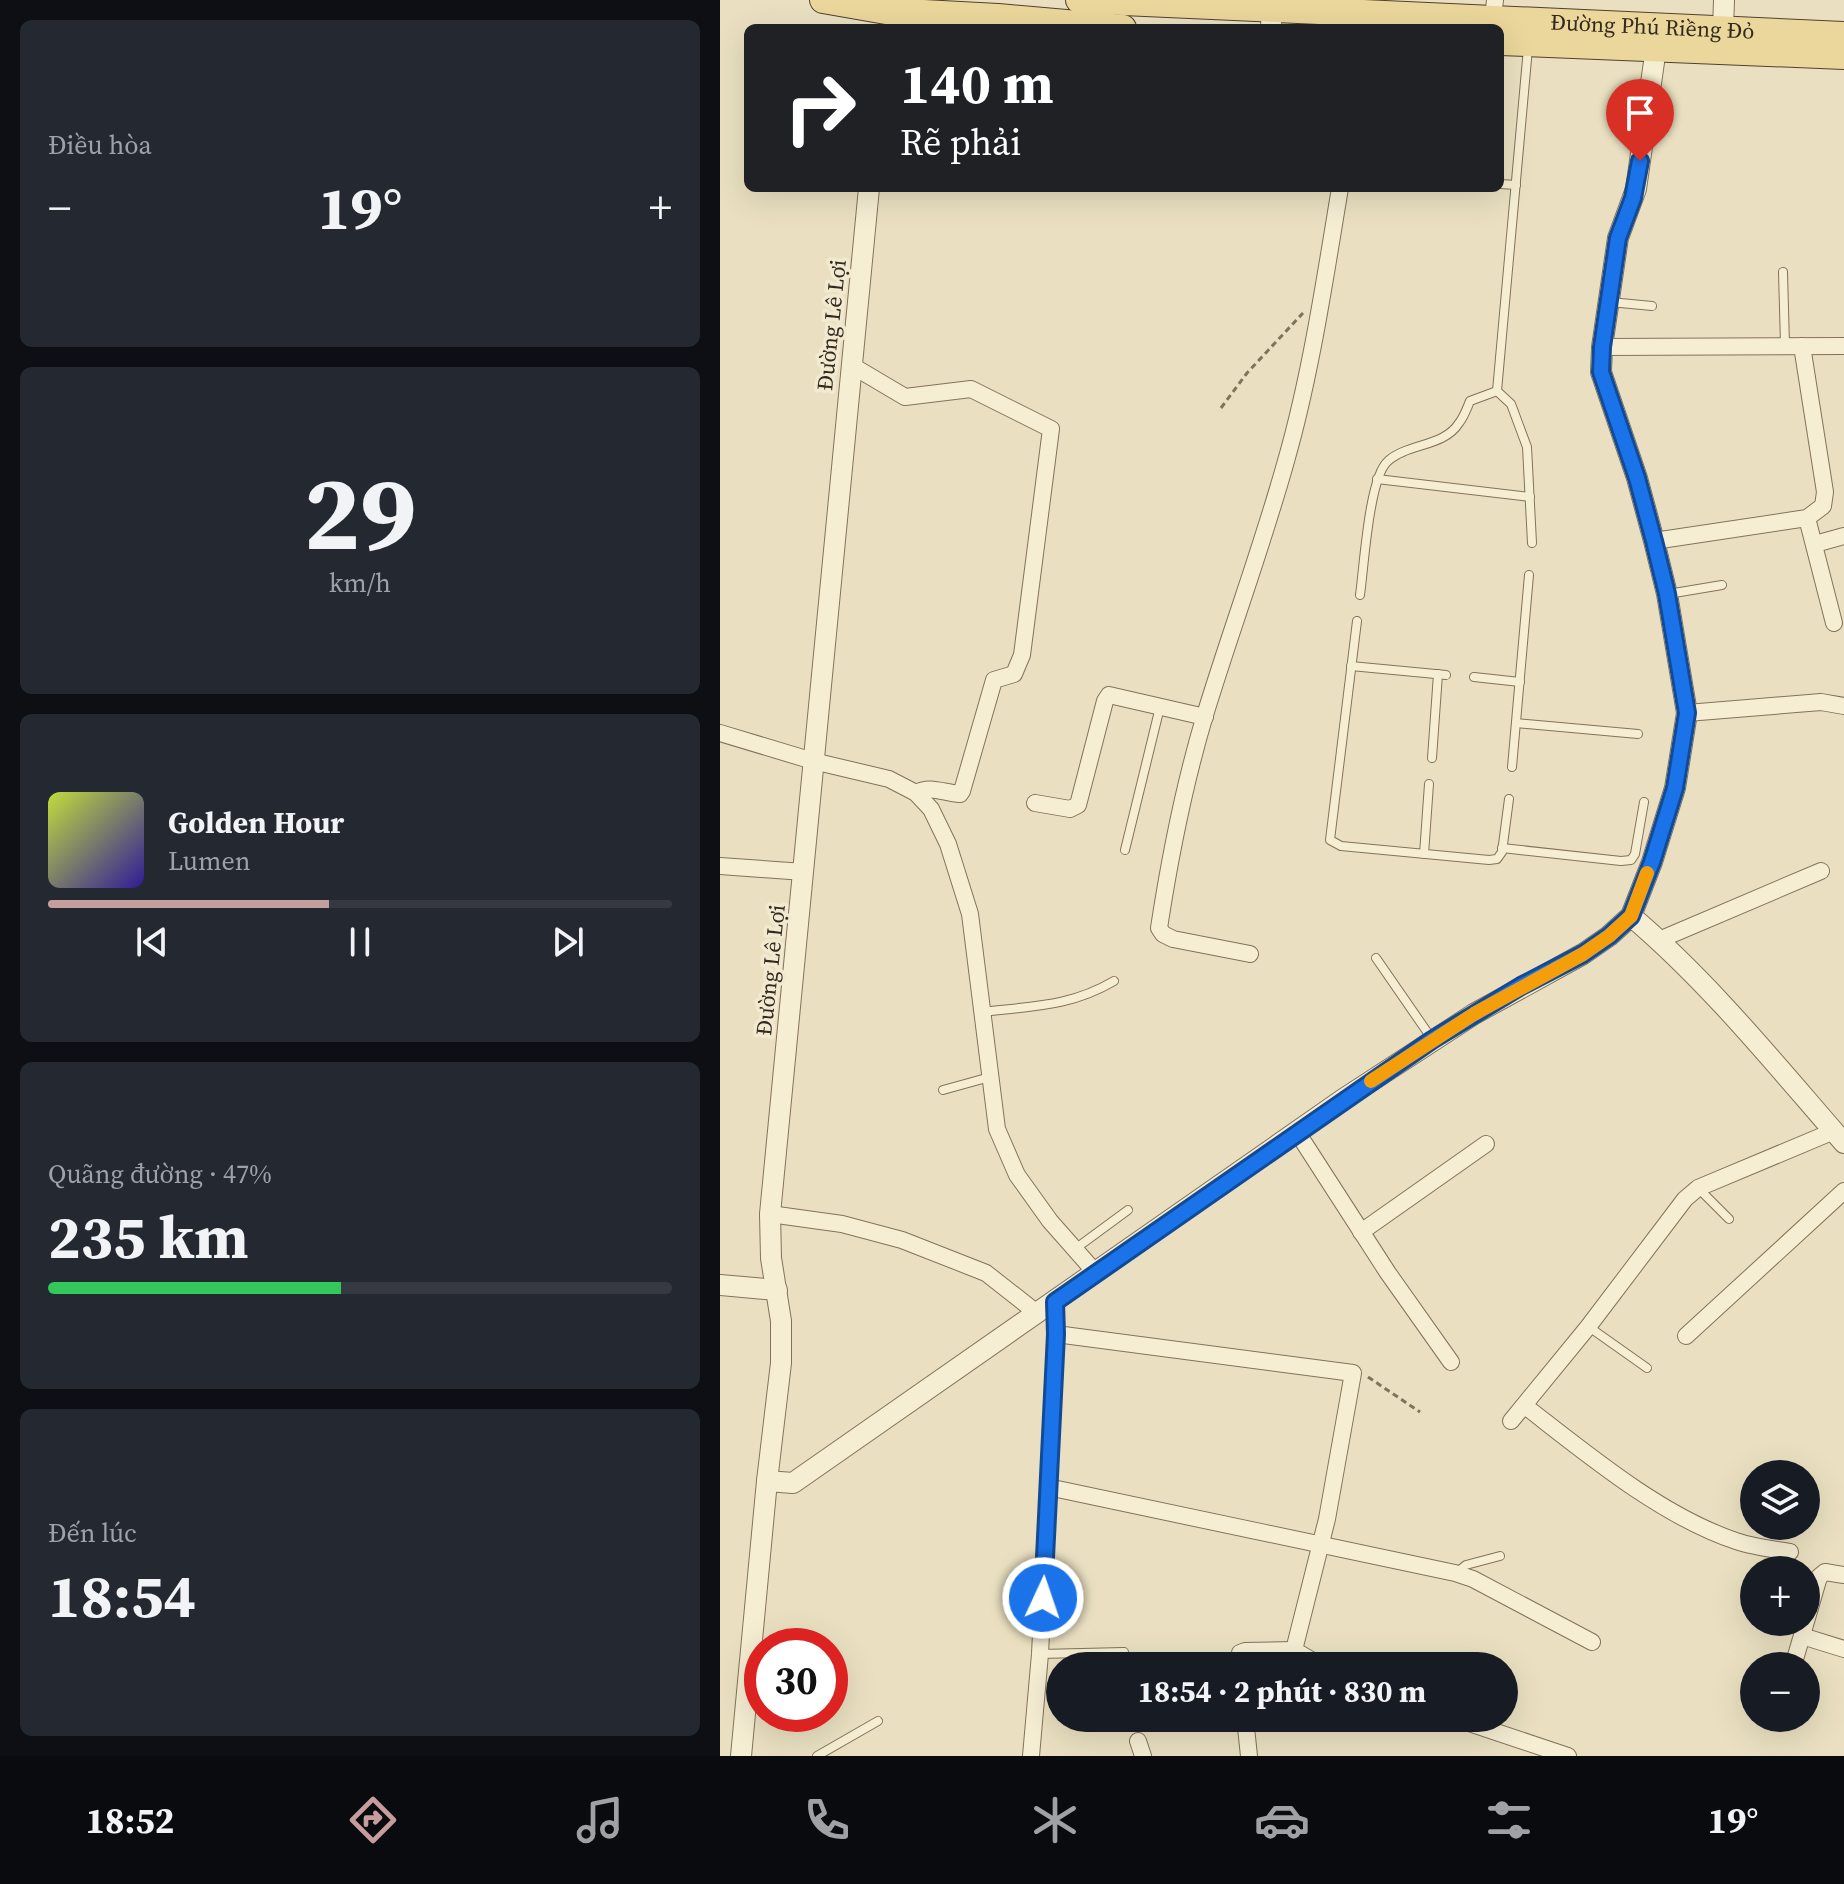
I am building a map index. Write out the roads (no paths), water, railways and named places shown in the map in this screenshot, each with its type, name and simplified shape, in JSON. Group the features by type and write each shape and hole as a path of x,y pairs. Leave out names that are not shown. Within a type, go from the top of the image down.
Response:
{"main road":[{"path":"823,0 885,20 998,17 1078,24"},
{"name":"Đường Phú Riềng Đỏ","path":"1079,0 1271,13 1844,35"},
{"name":"Đường Phú Riềng Đỏ","path":"1504,26 1528,43 1844,56"}],"street":[{"path":"1723,30 1724,0"},
{"path":"767,1481 793,1483 1432,1040 1521,986 1583,954 1631,916 1675,788 1687,713 1667,594 1654,541 1637,478 1601,372 1618,238 1636,189 1656,48"},
{"name":"Đường Lê Lợi","path":"741,1756 781,1363 781,1321 771,1258 770,1214 869,192"},
{"path":"1250,954 1173,939 1159,928 1170,857 1205,717 1288,456 1339,192"},
{"path":"1654,541 1807,518 1823,506 1825,492 1794,346"},
{"path":"1602,347 1844,346"},
{"path":"851,365 905,397 971,389 1051,429 1022,655 1014,674 994,680 962,791 954,794 926,788 916,793"},
{"path":"1807,518 1834,623"},
{"path":"1815,544 1844,536"},
{"path":"1035,803 1070,809 1078,805 1109,695 1205,717"},
{"path":"1687,713 1821,702 1844,706"},
{"path":"720,733 813,761 889,779 916,793 931,809 948,844 970,914 997,1129 1017,1175 1050,1221 1095,1272"},
{"path":"720,866 804,872"},
{"path":"1659,940 1821,871"},
{"path":"1511,1421 1588,1327 1664,1226 1698,1188 1841,1138 1659,940 1631,916"},
{"path":"1297,1132 1361,1232 1451,1362"},
{"path":"1361,1232 1486,1144"},
{"path":"1686,1336 1844,1191"},
{"path":"770,1214 842,1224 902,1240 986,1273 1037,1313"},
{"path":"720,1285 777,1290"},
{"path":"1031,1756 1040,1654 1055,1302"},
{"path":"1056,1334 1353,1373 1320,1545 1294,1650"},
{"path":"1525,1406 1631,1486 1706,1529 1737,1542 1790,1552"},
{"path":"1048,1487 1455,1573 1473,1579 1592,1642"},
{"path":"1820,1576 1825,1572 1844,1575"},
{"path":"1797,1652 1802,1636 1844,1649"},
{"path":"1242,1652 1297,1652"},
{"path":"1246,1732 1249,1756"},
{"path":"1486,1732 1530,1751 1568,1756"}],"lane":[{"path":"1497,391 1528,43"},
{"path":"1504,184 1516,185"},
{"path":"1783,272 1794,346"},
{"path":"1610,302 1652,306"},
{"path":"1360,595 1377,479 1386,462 1411,448 1448,435 1459,425 1470,401 1497,391"},
{"path":"1497,391 1511,404 1527,447 1532,543"},
{"path":"1377,479 1530,497"},
{"path":"1512,767 1529,575"},
{"path":"1667,594 1722,585"},
{"path":"1357,621 1330,840 1341,846 1497,859 1502,848 1509,799"},
{"path":"1351,666 1442,675 1432,758"},
{"path":"1474,677 1520,682"},
{"path":"1125,850 1160,706"},
{"path":"1516,723 1638,734"},
{"path":"1424,854 1429,784"},
{"path":"1502,848 1631,860 1635,854 1644,802"},
{"path":"1376,958 1432,1040"},
{"path":"981,1012 1071,1002 1114,981"},
{"path":"943,1090 990,1077"},
{"path":"1698,1188 1729,1219"},
{"path":"1075,1249 1128,1210"},
{"path":"1588,1327 1647,1368"},
{"path":"1455,1573 1466,1565 1500,1556"},
{"path":"1040,1654 1046,1654"},
{"path":"817,1756 878,1721"}]}
